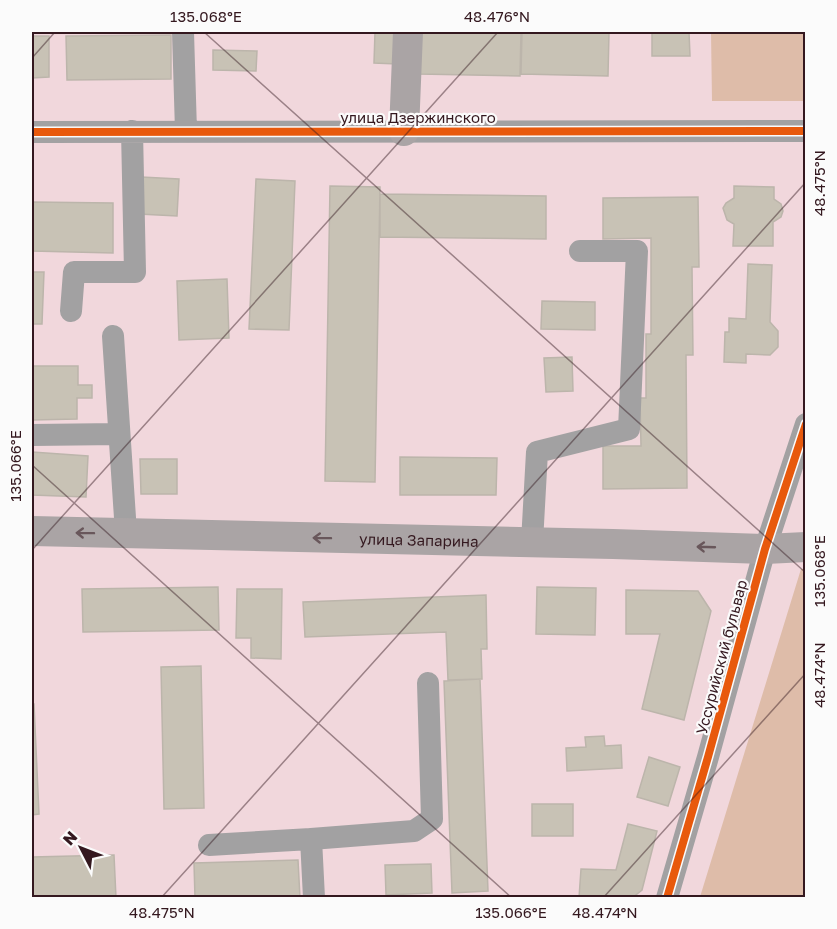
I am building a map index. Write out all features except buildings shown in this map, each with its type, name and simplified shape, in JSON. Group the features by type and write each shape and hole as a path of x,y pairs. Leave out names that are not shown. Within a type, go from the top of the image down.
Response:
{"main road":[{"path":"404,131 408,32"},
{"name":"улица Запарина","path":"32,531 765,549 806,547"}],"street":[{"path":"183,32 186,131"},
{"path":"72,311 74,272 135,272 132,131"},
{"name":"улица Дзержинского","path":"32,132 806,131"},
{"path":"532,542 537,452 629,429 637,251 580,250"},
{"path":"113,336 126,533"},
{"name":"Уссурийский бульвар","path":"666,897 708,757 765,549 806,424"},
{"path":"32,435 119,434"},
{"path":"209,845 414,831 432,819 428,683"},
{"path":"311,839 314,897"}],"shaded area":[{"path":"711,32 805,32 805,101 712,101"},
{"path":"801,569 806,569 805,897 700,897"}],"cycle path":[{"path":"32,132 806,131"},
{"path":"667,898 765,549 806,424"}]}
